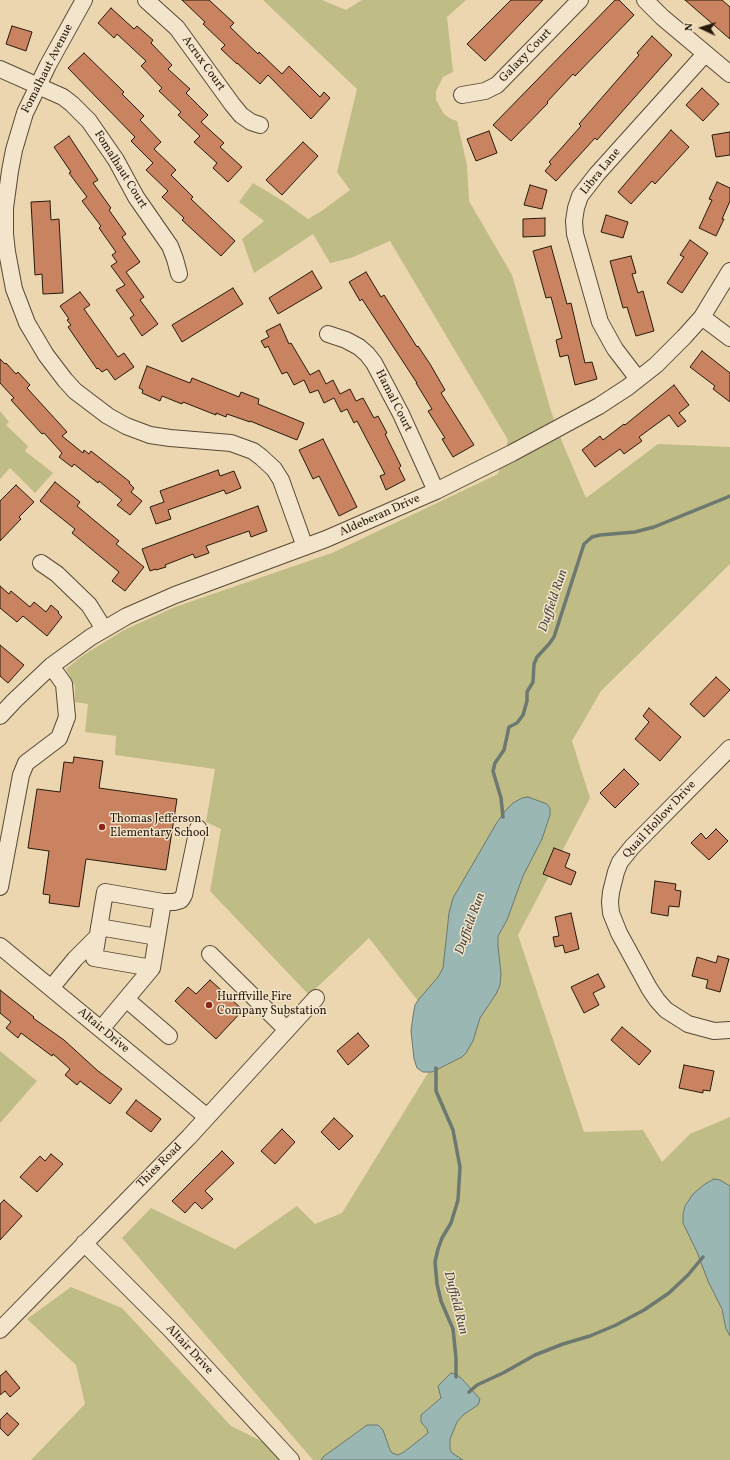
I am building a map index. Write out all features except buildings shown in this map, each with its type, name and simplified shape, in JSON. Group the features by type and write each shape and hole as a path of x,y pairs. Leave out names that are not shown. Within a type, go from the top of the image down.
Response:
{"street":[{"name":"Fomalhaut Avenue","path":"84,0 25,113 14,150 2,208 7,252 14,289 27,322 37,342 68,383 83,398 108,416 143,432 170,438 226,442 242,446 253,451 274,469 281,480 305,547"},
{"name":"Acrux Court","path":"146,0 177,28 241,115 251,122 260,125"},
{"name":"Galaxy Court","path":"462,95 485,91 497,85 580,0"},
{"path":"646,0 662,17 730,74"},
{"name":"Libra Lane","path":"638,379 615,349 600,322 575,234 574,221 576,208 580,196 592,180 705,54"},
{"name":"Fomalhaut Court","path":"0,69 62,97 72,104 89,121 116,160 136,197 170,246 179,274"},
{"name":"Aldeberan Drive","path":"0,716 51,666 85,641 127,616 165,599 360,525 436,491 562,427 616,396 656,365 684,337 702,317 730,272"},
{"path":"702,317 730,338"},
{"name":"Hamal Court","path":"328,334 346,340 368,354 401,414 436,491"},
{"path":"42,563 57,574 89,605 104,629"},
{"path":"0,887 21,775 26,763 59,738 67,717 64,684 51,666"},
{"name":"Quail Hollow Drive","path":"730,748 632,847 620,862 616,872 610,902 611,912 619,933 649,988 666,1010 688,1024 714,1030 730,1030"},
{"path":"152,968 94,958 105,892 163,902 174,902 181,900 184,895 198,828"},
{"path":"101,1030 152,968 163,902"},
{"path":"98,932 157,937"},
{"path":"51,988 98,932"},
{"name":"Altair Drive","path":"0,946 207,1117"},
{"path":"210,954 286,1030"},
{"name":"Thies Road","path":"0,1330 207,1117 316,998"},
{"path":"126,999 169,1036"},
{"name":"Altair Drive","path":"84,1243 170,1329 291,1460"}],"shaded area":[{"path":"263,0 322,0 346,10 362,0 466,0 447,17 453,72 443,77 436,91 436,100 444,114 457,121 467,165 469,201 512,275 551,411 586,498 658,444 730,447 730,564 601,691 572,741 590,798 518,935 584,1132 643,1130 662,1162 690,1134 730,1117 730,1460 313,1460 122,1238 151,1208 235,1249 297,1206 315,1224 342,1213 428,1073 418,1001 369,938 309,995 210,891 221,829 206,822 215,769 115,755 116,736 85,732 88,704 75,702 75,686 66,669 82,656 124,630 175,607 332,553 498,474 508,440 390,241 351,258 330,263 313,234 254,273 242,239 264,221 239,202 253,183 283,201 308,219 350,190 337,172 357,89"},
{"path":"0,411 9,422 6,425 28,446 25,451 53,473 35,493 10,468 0,479"},
{"path":"0,1051 37,1081 0,1123"},
{"path":"71,1287 122,1308 231,1426 300,1460 31,1460 85,1404 76,1365 27,1319"}],"water":[{"path":"528,797 547,804 550,808 550,815 542,839 523,876 507,920 498,936 501,974 500,985 496,994 480,1018 473,1041 466,1053 462,1057 432,1072 423,1072 417,1068 414,1059 411,1031 413,1016 415,1005 438,977 443,968 449,913 453,898 505,811 513,803 522,798"},
{"path":"714,1179 720,1180 730,1186 730,1336 726,1329 722,1309 683,1223 685,1206 693,1194"},
{"path":"451,1373 462,1379 480,1399 478,1405 463,1415 457,1422 450,1439 450,1449 452,1453 463,1460 321,1460 367,1425 378,1425 383,1430 392,1453 398,1455 404,1452 428,1433 427,1429 421,1422 421,1415 441,1398 438,1386"}],"waterway":[{"name":"Duffield Run","path":"503,817 501,798 493,771 495,763 504,750 509,727 517,723 523,715 527,701 527,692 533,682 534,664 537,657 554,637 584,544 592,537 600,535 635,532 654,527 730,496"},
{"name":"Duffield Run","path":"436,1068 436,1091 453,1130 460,1167 458,1200 451,1223 442,1238 435,1262 437,1284 441,1301 453,1329 456,1377"},
{"path":"469,1392 477,1385 503,1373 535,1355 563,1344 590,1336 616,1325 644,1310 669,1293 688,1275 703,1257"}],"place":[{"name":"Thomas Jefferson Elementary School","path":"102,827"},
{"name":"Hurffville Fire Company Substation","path":"209,1005"}]}
